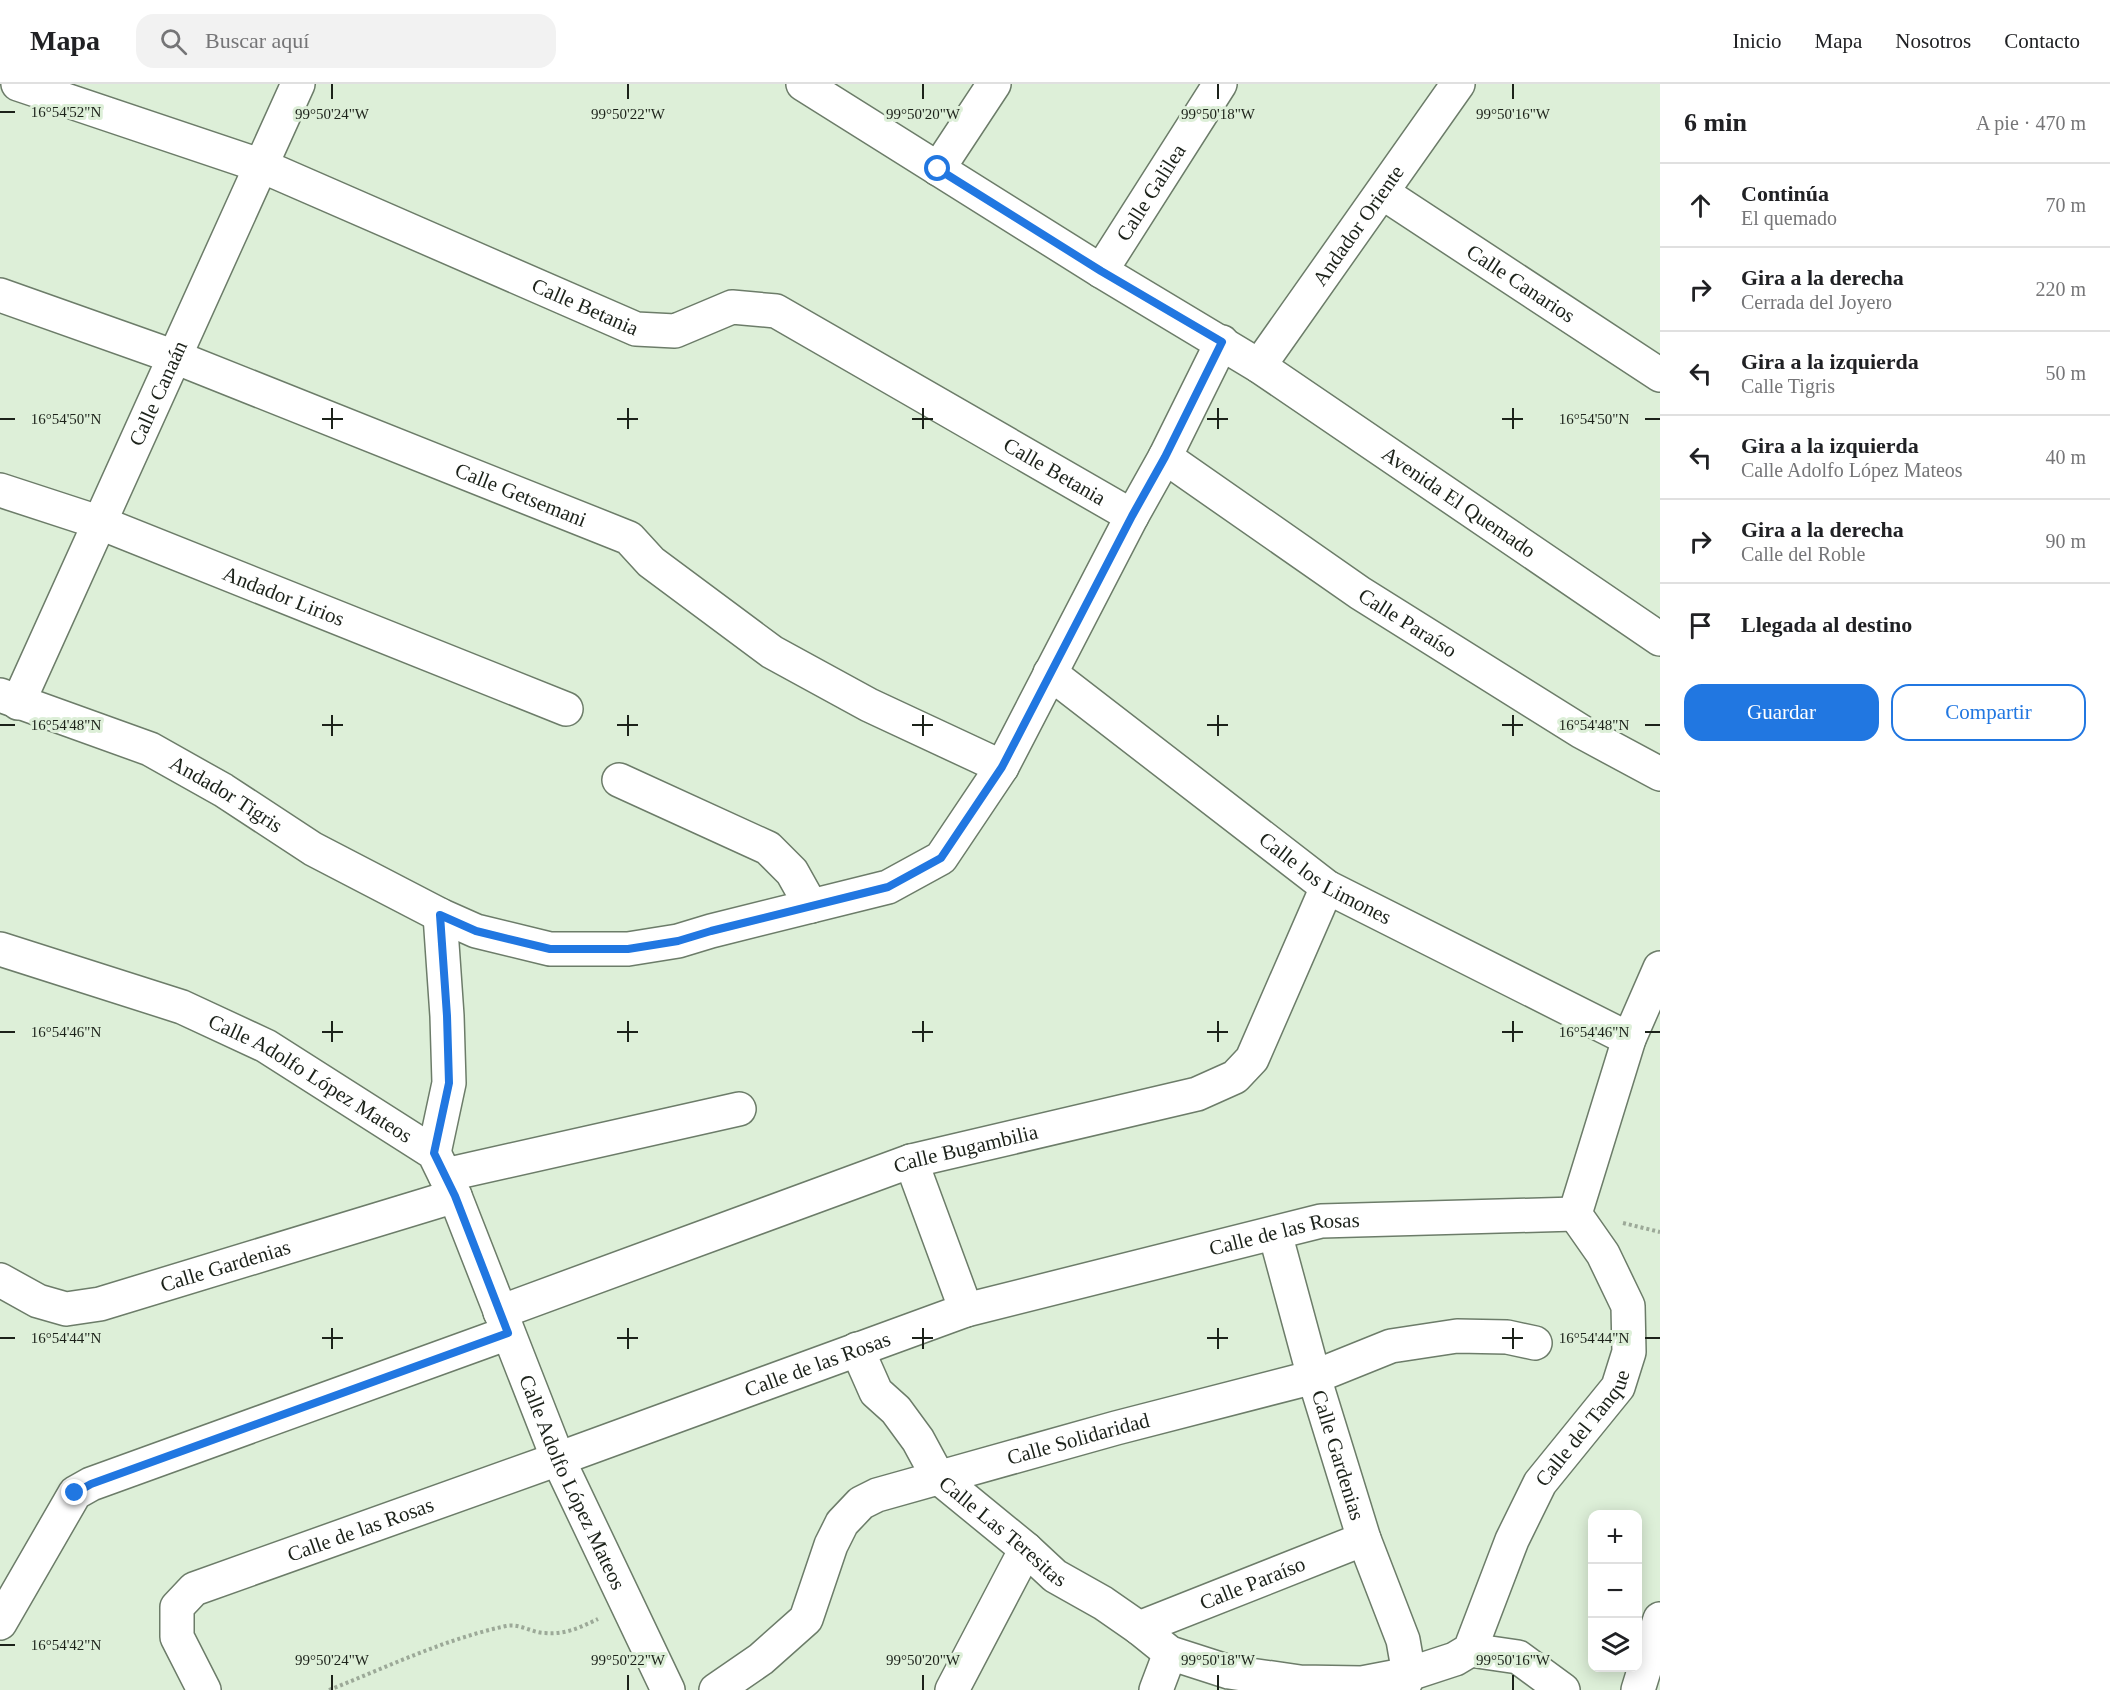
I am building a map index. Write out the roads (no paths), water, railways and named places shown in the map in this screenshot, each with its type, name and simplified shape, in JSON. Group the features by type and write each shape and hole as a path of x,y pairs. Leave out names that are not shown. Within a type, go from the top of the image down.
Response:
{"street":[{"name":"Calle Betania","path":"18,84 262,166 636,329 675,331 732,307 776,311 1132,516"},
{"name":"Calle Canaán","path":"9,699 98,522 298,84"},
{"name":"Avenida El Quemado","path":"803,84 1101,271 1222,342 1660,639"},
{"path":"938,169 994,84"},
{"name":"Calle Galilea","path":"1101,271 1220,84"},
{"name":"Andador Oriente","path":"1259,366 1458,84"},
{"name":"Calle Canarios","path":"1383,193 1660,375"},
{"name":"Calle Getsemani","path":"0,295 175,357 629,538 651,562 772,652 869,705 1002,767"},
{"name":"Andador Tigris","path":"9,699 150,749 223,790 313,849 440,915 476,931 550,949 628,949 678,941 888,887 941,858 1002,767 1165,457 1222,342"},
{"name":"Calle Paraíso","path":"1165,457 1360,593 1582,732 1660,774"},
{"name":"Andador Lirios","path":"0,489 98,522 566,709"},
{"name":"Calle los Limones","path":"1050,673 1327,887 1629,1039"},
{"path":"619,780 768,848 792,872 811,906"},
{"name":"Calle Bugambilia","path":"0,1623 75,1493 91,1484 911,1161 1197,1094 1236,1077 1252,1059 1327,887"},
{"path":"440,915 449,1083 445,1175"},
{"name":"Calle Adolfo López Mateos","path":"0,950 182,1007 266,1046 445,1175 558,1459 669,1690"},
{"path":"1575,1214 1629,1039 1660,968"},
{"name":"Calle Gardenias","path":"0,1280 38,1301 66,1309 100,1304 445,1175 739,1109"},
{"path":"911,1161 966,1310"},
{"name":"Calle de las Rosas","path":"204,1690 177,1637 177,1607 194,1589 966,1310 1321,1221 1575,1214"},
{"name":"Calle del Tanque","path":"1470,1650 1512,1540 1540,1483 1618,1387 1629,1352 1628,1306 1603,1254 1575,1214"},
{"name":"Calle Gardenias","path":"1275,1233 1314,1377 1364,1539 1403,1640 1406,1682"},
{"name":"Calle Solidaridad","path":"716,1690 761,1659 806,1619 831,1545 842,1523 861,1503 878,1495 1314,1377 1391,1346 1457,1336 1508,1337 1534,1343"},
{"name":"Calle Las Teresitas","path":"857,1349 876,1392 896,1410 918,1440 938,1477 1026,1549 1055,1576 1103,1603 1139,1628"},
{"name":"Calle Paraíso","path":"1139,1628 1364,1539"},
{"path":"952,1690 1026,1549"},
{"path":"1638,1690 1660,1619"},
{"path":"1139,1628 1170,1653 1229,1672 1300,1682 1406,1682 1470,1650 1518,1657 1563,1690"},
{"path":"1156,1690 1170,1653"}]}
